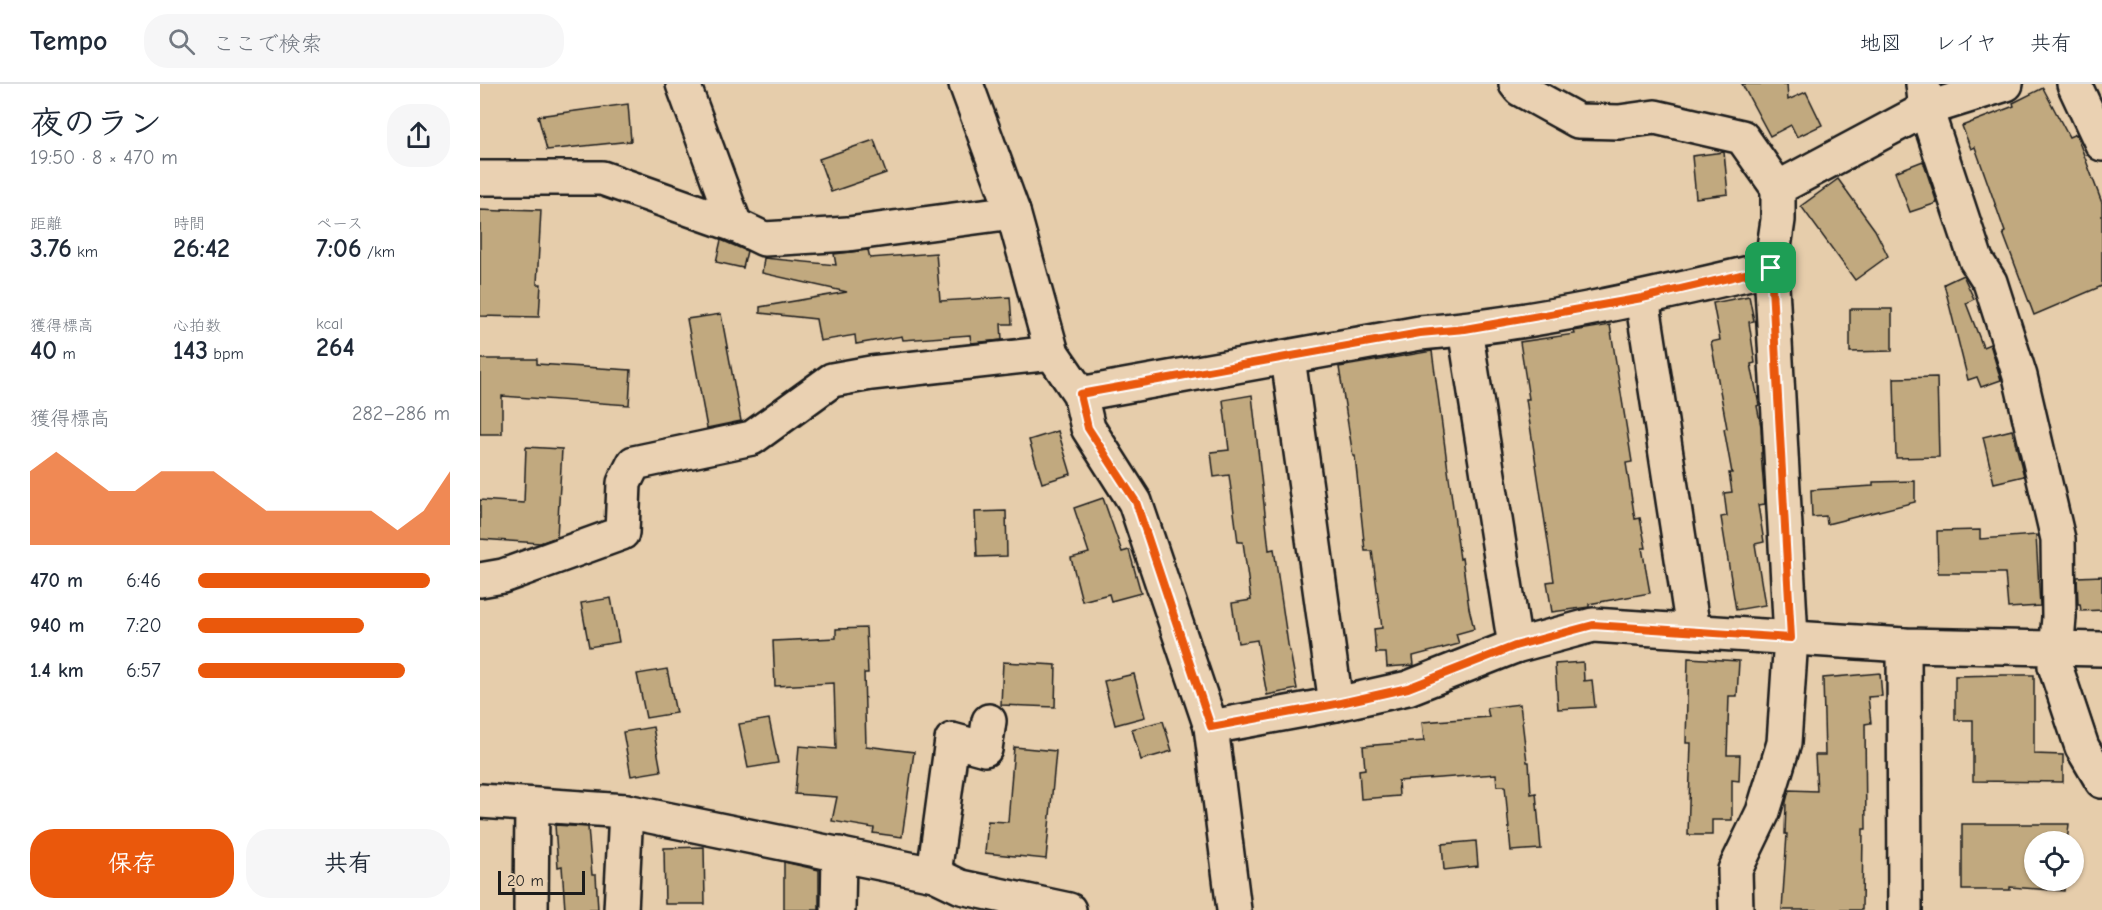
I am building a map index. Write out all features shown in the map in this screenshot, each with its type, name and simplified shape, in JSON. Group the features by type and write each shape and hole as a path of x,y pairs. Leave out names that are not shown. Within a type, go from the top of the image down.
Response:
{"street":[{"path":"683,84 735,225"},
{"path":"966,84 1013,212 1052,353 1080,394 1088,428 1136,502 1211,727 1234,910"},
{"path":"1516,84 1520,89 1578,121 1619,122 1655,117 1742,137 1778,188 1778,220 1771,268 1791,638 1784,743 1763,812 1736,870 1736,910"},
{"path":"1778,188 1924,97 2006,84"},
{"path":"2074,84 2102,144"},
{"path":"1924,97 1976,260 1989,282 2020,376 2058,539 2059,617 2055,666 2082,747 2102,781"},
{"path":"480,178 602,178 735,225 764,239 848,234 1013,212"},
{"path":"1080,394 1420,333 1465,329 1642,298 1771,268"},
{"path":"1642,298 1693,630"},
{"path":"1465,329 1515,646"},
{"path":"480,580 502,576 622,533 624,483 634,463 752,438 832,380 871,373 1052,353"},
{"path":"1288,358 1336,704"},
{"path":"1211,727 1408,688 1515,646 1593,625 1904,645 2102,649"},
{"path":"1904,645 1905,910"},
{"path":"952,890 952,740 985,749 989,721"},
{"path":"480,801 626,812 839,854 952,890 1069,910"},
{"path":"531,910 532,805"},
{"path":"621,910 626,812"},
{"path":"838,910 839,854"}],"building":[{"path":"1742,84 1787,84 1788,100 1806,92 1822,125 1797,137 1791,125 1770,136"},
{"path":"2043,88 2069,137 2076,134 2102,203 2102,286 2034,315 2003,233 2005,232 1975,147 1971,149 1962,126 2014,106 2013,103"},
{"path":"628,104 631,141 547,150 538,116"},
{"path":"874,140 886,173 831,192 819,159"},
{"path":"1724,152 1728,194 1696,198 1692,156"},
{"path":"1923,161 1937,203 1910,212 1895,172"},
{"path":"1838,179 1875,230 1888,256 1855,280 1801,206"},
{"path":"502,209 541,210 537,284 541,284 539,317 480,316 480,210 502,211"},
{"path":"721,240 747,251 743,268 716,262"},
{"path":"868,250 870,258 936,253 940,301 1010,297 1012,324 1001,324 1002,340 971,343 970,335 903,340 902,336 856,344 855,335 820,341 816,319 760,313 760,307 847,292 762,273 764,258 836,265 834,254"},
{"path":"1963,275 1974,299 1966,303 1983,347 1990,344 2001,380 1981,387 1977,377 1968,380 1944,284"},
{"path":"1749,296 1754,321 1749,322 1755,363 1751,364 1759,405 1757,406 1761,426 1765,504 1758,505 1764,542 1755,544 1765,605 1736,610 1721,517 1727,516 1724,493 1732,492 1729,473 1732,473 1724,429 1727,428 1711,342 1720,340 1713,303"},
{"path":"1850,309 1892,309 1892,351 1850,352"},
{"path":"721,314 741,421 707,428 687,319"},
{"path":"1610,325 1632,462 1626,463 1635,519 1640,518 1646,548 1642,548 1650,593 1589,604 1589,607 1552,612 1547,582 1554,581 1526,399 1529,399 1520,342 1575,334 1574,331"},
{"path":"1432,351 1460,559 1462,558 1474,629 1456,634 1459,644 1413,656 1414,665 1387,667 1386,653 1376,653 1374,629 1382,628 1372,551 1365,551 1355,456 1353,456 1339,367"},
{"path":"480,359 537,359 537,364 631,370 629,405 502,396 502,434 480,434"},
{"path":"1937,377 1939,457 1896,458 1894,378"},
{"path":"1252,395 1269,550 1274,549 1297,689 1267,695 1257,640 1238,643 1232,603 1251,600 1243,542 1238,542 1229,475 1214,477 1211,452 1229,450 1223,400"},
{"path":"2012,430 2024,476 1994,483 1983,437"},
{"path":"1058,431 1071,474 1042,483 1029,440"},
{"path":"526,447 562,449 557,537 540,543 480,539 480,500 524,503"},
{"path":"1915,481 1915,502 1827,524 1826,516 1812,517 1811,490 1873,486 1873,482"},
{"path":"1103,498 1122,552 1129,550 1141,593 1111,601 1109,594 1082,601 1071,558 1089,553 1074,508"},
{"path":"1006,511 1007,556 977,557 975,512"},
{"path":"1980,530 1980,539 2036,535 2040,606 2008,608 2005,573 1938,573 1937,531"},
{"path":"2102,576 2102,610 2081,611 2080,604 2078,604 2077,577"},
{"path":"611,598 619,642 589,647 581,603"},
{"path":"866,628 868,673 864,673 866,746 914,752 902,837 873,833 874,828 832,821 837,797 795,794 799,746 836,749 834,683 775,686 773,641 836,638 836,629"},
{"path":"1688,658 1739,661 1737,696 1729,696 1727,755 1740,755 1739,781 1732,780 1732,820 1712,820 1712,835 1688,835 1691,743 1686,743"},
{"path":"1003,662 1056,665 1055,707 1001,705"},
{"path":"1583,662 1584,681 1592,680 1595,707 1558,709 1555,664"},
{"path":"667,669 676,713 646,718 637,674"},
{"path":"1880,673 1882,696 1868,697 1871,723 1865,724 1866,829 1863,829 1862,910 1782,910 1787,834 1785,834 1786,802 1789,790 1817,791 1815,755 1825,755 1823,678"},
{"path":"1134,674 1145,717 1115,725 1104,681"},
{"path":"2034,675 2034,754 2063,755 2063,782 1973,781 1973,720 1955,720 1955,676"},
{"path":"1520,704 1527,762 1529,762 1531,794 1536,793 1541,849 1511,851 1505,786 1497,786 1496,774 1398,781 1399,796 1361,799 1359,770 1365,769 1363,746 1424,741 1422,722 1489,717 1487,708"},
{"path":"769,719 778,763 748,768 739,724"},
{"path":"1163,721 1172,751 1141,760 1132,729"},
{"path":"653,727 661,771 631,776 623,732"},
{"path":"1014,747 1056,751 1046,859 985,853 988,821 1008,822"},
{"path":"1962,824 2069,824 2068,831 2024,831 2024,888 1962,890"},
{"path":"555,825 588,827 592,875 596,875 598,910 565,910 562,866 558,867"},
{"path":"1476,841 1478,866 1444,870 1442,844"},
{"path":"704,847 705,904 665,904 664,848"},
{"path":"784,862 819,870 819,910 784,910"}],"route":[{"path":"1771,268 1791,638 1593,625 1515,646 1408,688 1211,727 1136,502 1088,428 1080,394 1420,333 1465,329 1642,298 1771,268"}]}
